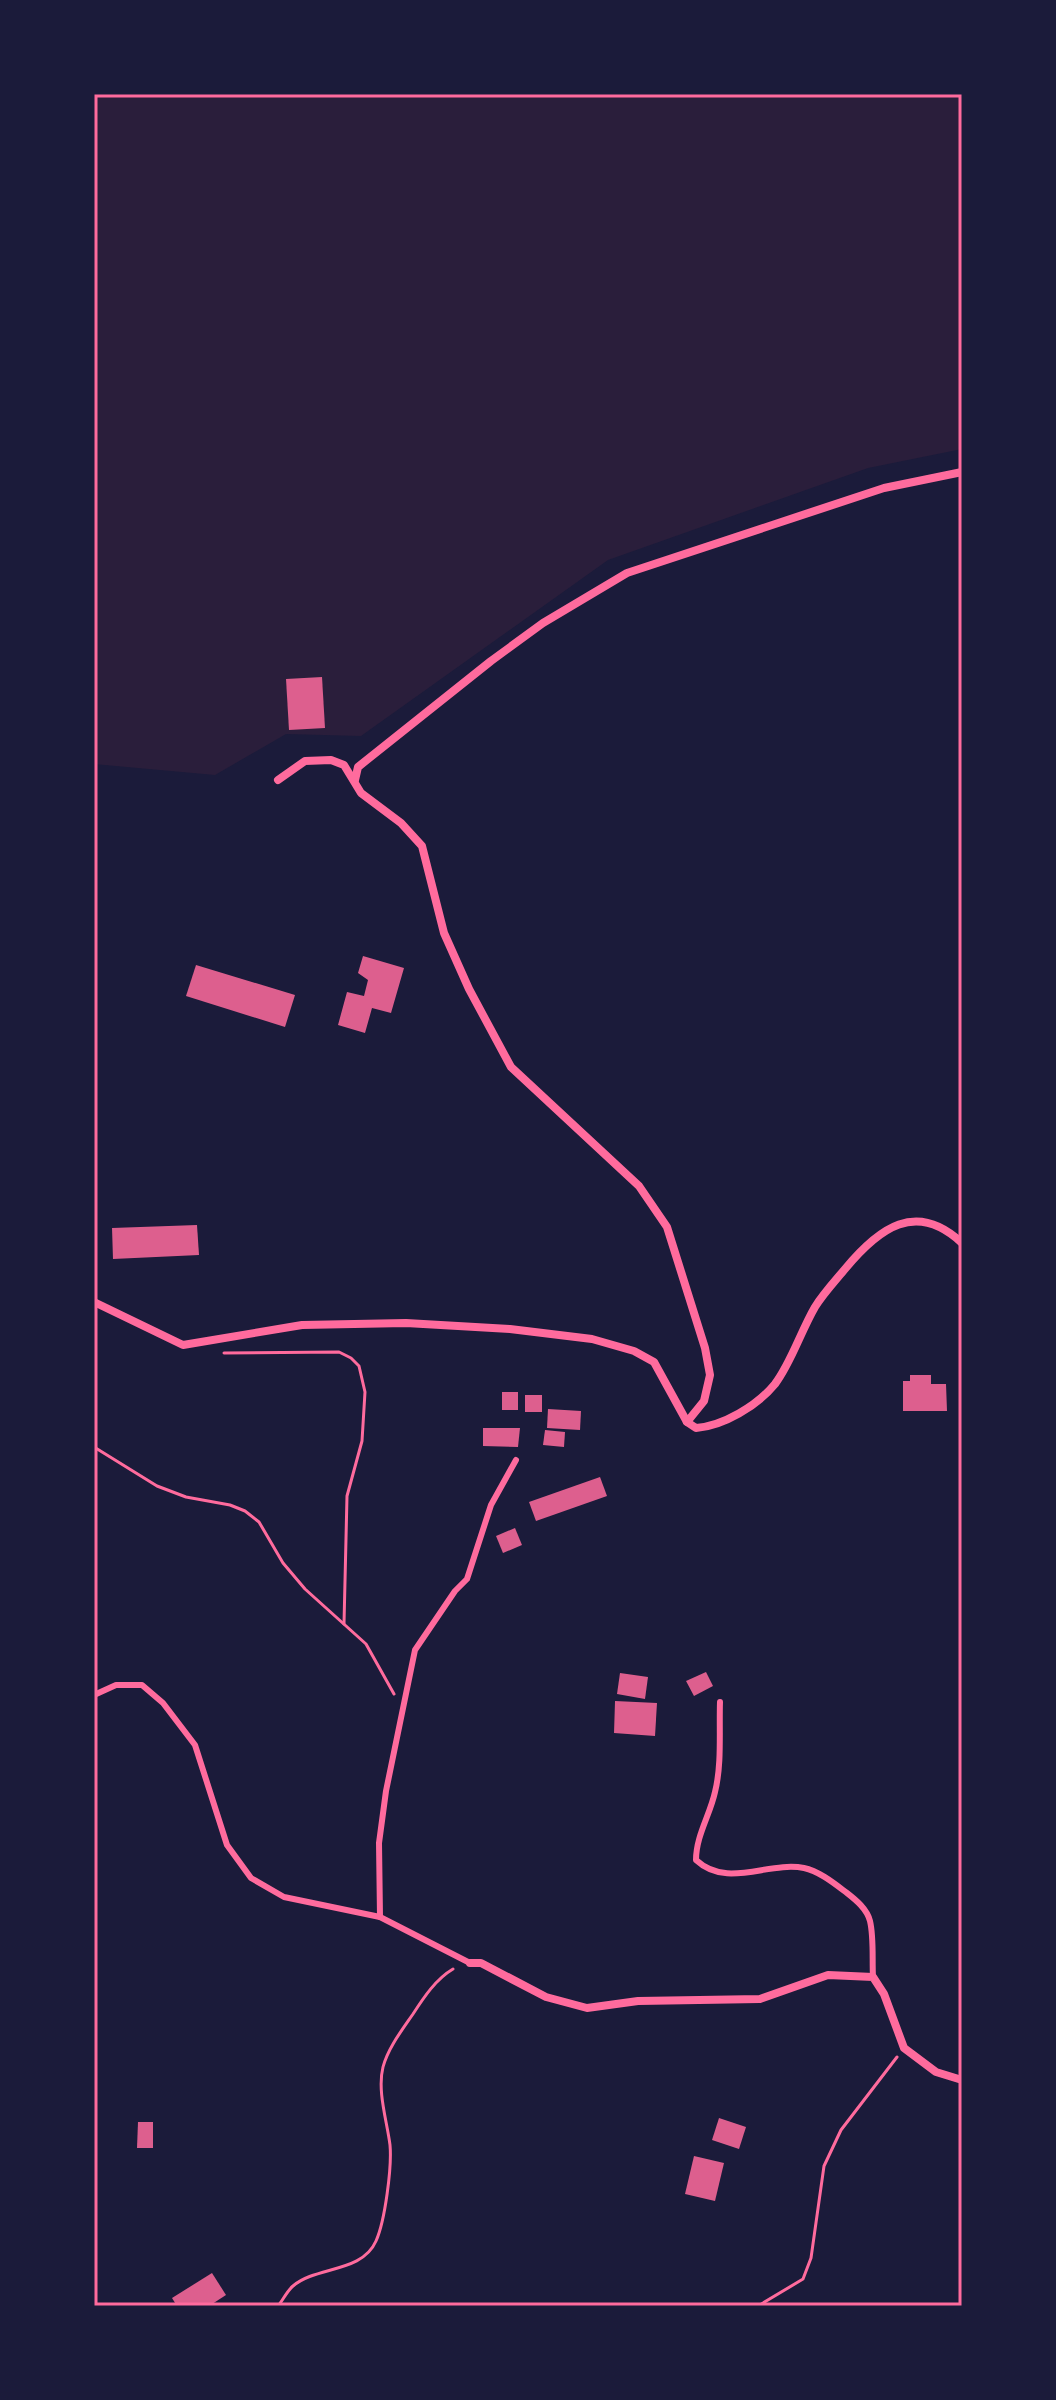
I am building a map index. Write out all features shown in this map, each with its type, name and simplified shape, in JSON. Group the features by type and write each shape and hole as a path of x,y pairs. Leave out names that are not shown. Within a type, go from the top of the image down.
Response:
{"street":[{"path":"355,780 358,767 491,661 543,623 627,573 884,488 962,472"},
{"path":"278,780 305,761 331,760 344,765 361,793 401,823 422,846 444,933 469,989 511,1067 639,1186 667,1227 705,1348 710,1375 704,1401 687,1422"},
{"path":"94,1302 183,1345 317,1324 406,1323 510,1329 592,1339 634,1351 654,1362 687,1422 696,1428 713,1427 748,1407 774,1384 816,1305 865,1245 889,1227 917,1219 951,1234 962,1243"},
{"path":"470,1963 481,1963 546,1997 587,2008 638,2001 760,1999 828,1975 873,1977 884,1994 904,2048 936,2072 962,2080"}],"lane":[{"path":"380,1917 379,1843 386,1791 415,1650 455,1591 467,1579 491,1505 516,1460"},
{"path":"94,1695 116,1685 142,1685 163,1703 195,1745 227,1845 251,1878 284,1897 380,1917 470,1963"},
{"path":"720,1702 718,1777 696,1848 696,1860 716,1872 734,1874 803,1867 844,1890 861,1904 870,1920 873,1977"}],"path":[{"path":"222,1353 339,1352 359,1366 365,1392 364,1421 362,1441 347,1496 344,1624"},
{"path":"94,1447 157,1486 186,1497 230,1505 245,1511 259,1522 283,1563 305,1589 366,1644 403,1711"},
{"path":"278,2306 292,2287 310,2277 355,2262 370,2251 377,2238 390,2171 383,2067 391,2048 424,1997 445,1974 470,1963"},
{"path":"758,2306 803,2279 811,2258 824,2166 841,2130 904,2048"}],"shaded area":[{"path":"94,94 962,94 962,449 868,468 608,560 361,736 286,734 215,775 94,764"}],"building":[{"path":"322,677 325,728 289,730 286,679"},
{"path":"363,956 404,968 391,1013 372,1008 365,1033 338,1025 347,992 364,996 368,980 358,973"},
{"path":"196,965 295,995 285,1027 186,996"},
{"path":"197,1225 199,1255 113,1259 112,1228"},
{"path":"910,1375 931,1375 931,1384 946,1384 947,1411 903,1411 903,1381 910,1381"},
{"path":"502,1392 518,1392 518,1410 502,1410"},
{"path":"525,1395 542,1395 542,1412 525,1412"},
{"path":"548,1409 581,1411 580,1430 547,1428"},
{"path":"483,1428 520,1428 518,1447 483,1446"},
{"path":"545,1430 565,1432 564,1447 543,1445"},
{"path":"600,1477 607,1496 536,1521 529,1502"},
{"path":"515,1528 522,1545 503,1553 496,1536"},
{"path":"706,1672 713,1686 694,1696 686,1681"},
{"path":"620,1673 648,1677 645,1699 617,1694"},
{"path":"615,1701 657,1703 655,1736 614,1733"},
{"path":"719,2118 746,2127 739,2149 712,2140"},
{"path":"138,2122 153,2122 153,2148 137,2148"},
{"path":"694,2156 724,2163 715,2201 685,2194"},
{"path":"212,2273 226,2295 209,2306 177,2306 172,2298"}]}
